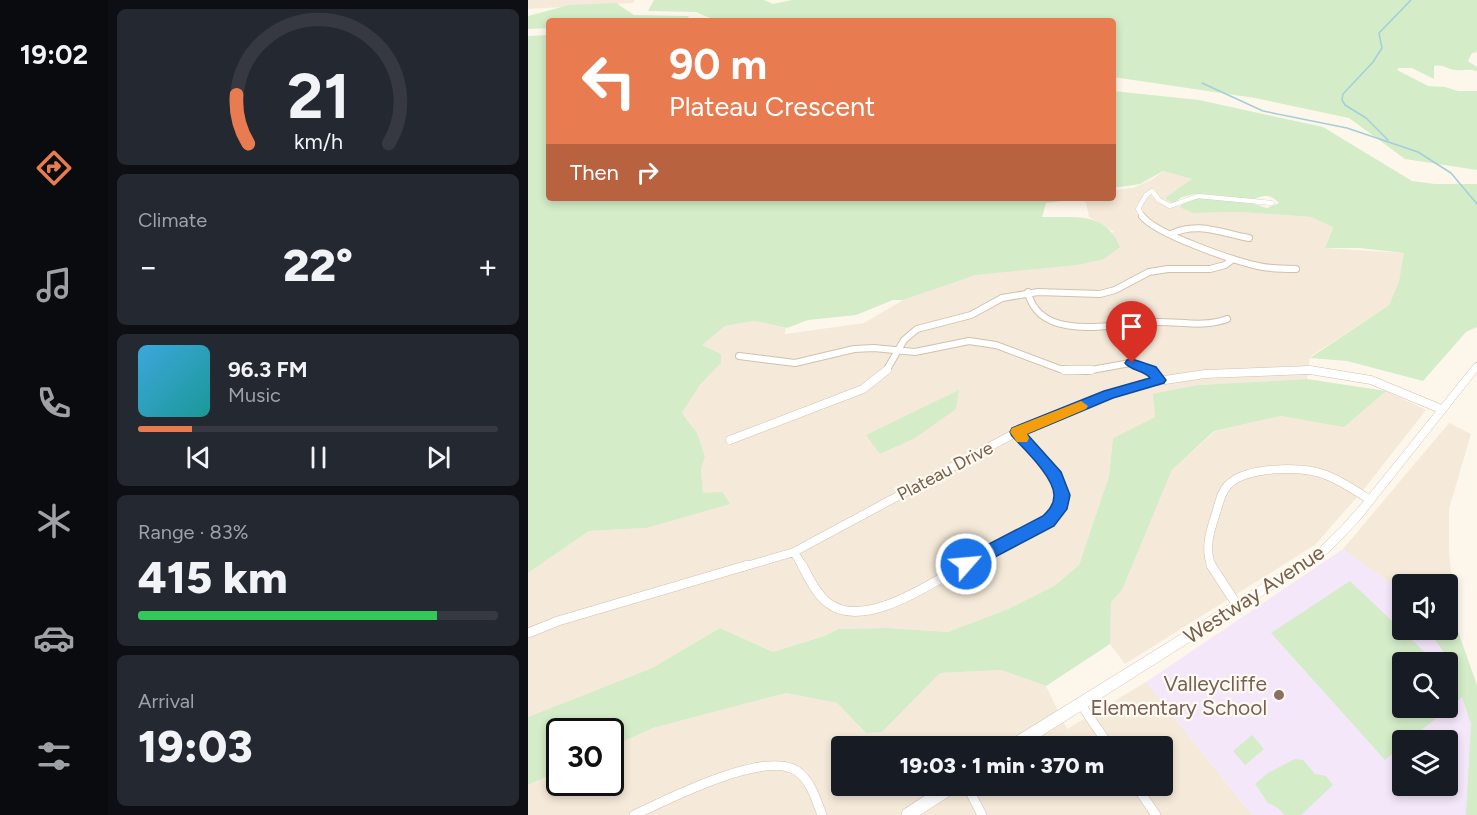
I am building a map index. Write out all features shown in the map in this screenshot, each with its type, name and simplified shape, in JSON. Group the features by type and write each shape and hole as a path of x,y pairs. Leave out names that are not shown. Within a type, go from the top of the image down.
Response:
{"street":[{"path":"1272,203 1264,205 1243,200 1195,196 1170,206 1162,204 1152,191 1139,204 1138,209 1141,216 1154,227 1233,259 1267,269 1296,269"},
{"path":"1171,234 1182,227 1196,225 1250,238"},
{"path":"730,440 863,389 886,371 904,340 917,329 961,319 995,301 1028,292 1100,294 1115,290 1149,272 1168,269 1210,269 1225,265 1233,259"},
{"path":"1028,292 1030,303 1039,314 1052,322 1070,325 1154,322 1204,324 1227,319"},
{"path":"739,356 794,363 859,348 917,352 952,343 979,342 1000,347 1056,369 1087,371 1116,364 1132,363 1151,370 1159,380"},
{"name":"Westway Avenue","path":"1029,736 1320,553 1336,540 1477,366"},
{"name":"Plateau Drive","path":"528,633 558,621 794,552 1017,432 1108,394 1159,380 1241,372 1292,370 1330,372 1371,380 1441,409"},
{"path":"794,552 822,600 832,608 844,612 863,612 884,607 1049,521 1059,509 1062,495 1059,483 1017,432"},
{"path":"1237,605 1211,565 1208,551 1211,525 1222,494 1229,484 1240,477 1259,471 1310,471 1325,474 1370,500"},
{"path":"1080,703 1102,736"},
{"path":"634,815 736,772 770,764 783,765 800,774 814,794 822,815"},
{"path":"908,815 937,796"},
{"path":"972,796 982,815"},
{"path":"1143,796 1156,815"}],"shaded area":[{"path":"528,0 635,0 633,3 528,9"},
{"path":"1163,171 1192,179 1169,202 1193,213 1240,212 1311,217 1333,226 1325,248 1405,253 1399,281 1389,305 1310,357 1307,379 1198,385 1155,417 1113,438 1109,476 1079,565 1054,586 1008,609 948,632 887,628 838,629 824,636 773,652 720,628 652,668 528,717 528,573 589,531 646,528 703,493 701,470 705,455 697,433 682,413 699,386 721,363 701,345 725,326 754,321 786,328 785,334 864,323 903,300 976,275 1001,271 1114,232 1089,217 1086,201 1116,201 1116,190 1133,188 1153,179"},
{"path":"1386,391 1426,410 1364,489 1315,545 1125,664 1110,644 1111,601 1122,590 1172,470 1215,431 1281,416 1344,426"},
{"path":"1449,423 1471,434 1449,509 1451,574 1392,574 1392,585 1343,549"},
{"name":"Valleycliffe Elementary School","path":"1343,549 1392,585 1392,640 1458,639 1477,764 1477,815 1252,815 1146,682"},
{"path":"1001,670 1046,686 1067,729 1146,682 1252,815 528,815 528,785 546,777 546,796 624,796 624,741 653,728 786,693 837,703 866,733 882,732 939,673"}],"green space":[{"path":"654,0 764,0 773,4 792,0 1477,0 1477,52 1472,53 1468,61 1477,67 1477,71 1434,66 1434,79 1412,68 1397,70 1428,86 1445,87 1458,91 1477,91 1477,170 1405,159 1349,118 1255,98 1116,77 1116,18 710,18 696,12 648,11"},
{"path":"616,3 634,15 689,16 688,18 546,18 546,28 528,29 528,16 569,5"},
{"path":"546,35 546,201 1061,201 1046,203 1042,217 1087,218 1106,227 1114,235 1120,247 1104,259 1077,265 976,275 903,300 893,300 856,315 808,320 787,328 754,321 725,326 702,345 721,354 721,363 699,386 682,413 697,433 705,456 701,470 703,493 722,492 730,504 646,528 589,531 528,573 528,36"},
{"path":"1116,91 1199,100 1323,127 1412,181 1435,184 1477,184 1477,327 1466,332 1423,381 1347,361 1310,358 1389,305 1399,281 1404,253 1359,248 1325,248 1333,227 1311,217 1240,212 1193,213 1179,207 1191,197 1248,202 1267,208 1279,203 1265,196 1251,201 1195,194 1182,197 1173,204 1165,198 1192,179 1163,171 1140,184 1116,188"},
{"path":"1307,379 1386,391 1344,427 1281,416 1214,431 1172,470 1122,590 1111,602 1110,644 1046,686 1001,670 940,673 882,732 866,733 837,703 786,693 653,728 624,741 624,718 546,718 546,777 528,785 528,717 652,668 720,628 773,652 824,636 838,629 887,628 948,632 1008,609 1054,586 1079,565 1109,476 1113,438 1155,417 1153,394 1198,385"},
{"path":"959,390 956,409 915,438 880,454 866,435"},
{"path":"1350,581 1392,621 1392,640 1412,640 1424,652 1392,652 1392,718 1436,718 1422,730 1392,730 1392,754 1385,760 1271,633"},
{"path":"1458,631 1477,685 1477,815 1466,815 1471,724 1462,697 1458,700 1458,652 1444,652 1435,640 1458,640"},
{"path":"1252,735 1264,749 1245,765 1233,751"},
{"path":"1295,759 1303,760 1315,774 1326,776 1333,785 1301,815 1285,815 1268,803 1255,784 1268,773"}],"waterway":[{"path":"1388,140 1366,118 1345,105 1342,100 1343,94 1373,62 1382,48 1379,33 1411,0"},
{"path":"1202,83 1263,111 1347,128 1418,152 1451,173 1477,204"}],"slow traffic":[{"path":"1022,438 1017,432 1081,406"}],"place":[{"name":"Valleycliffe Elementary School","path":"1279,695"}],"route":[{"path":"966,564 1049,521 1059,509 1062,495 1056,477 1017,432 1108,394 1159,380 1151,370 1132,363"}]}
